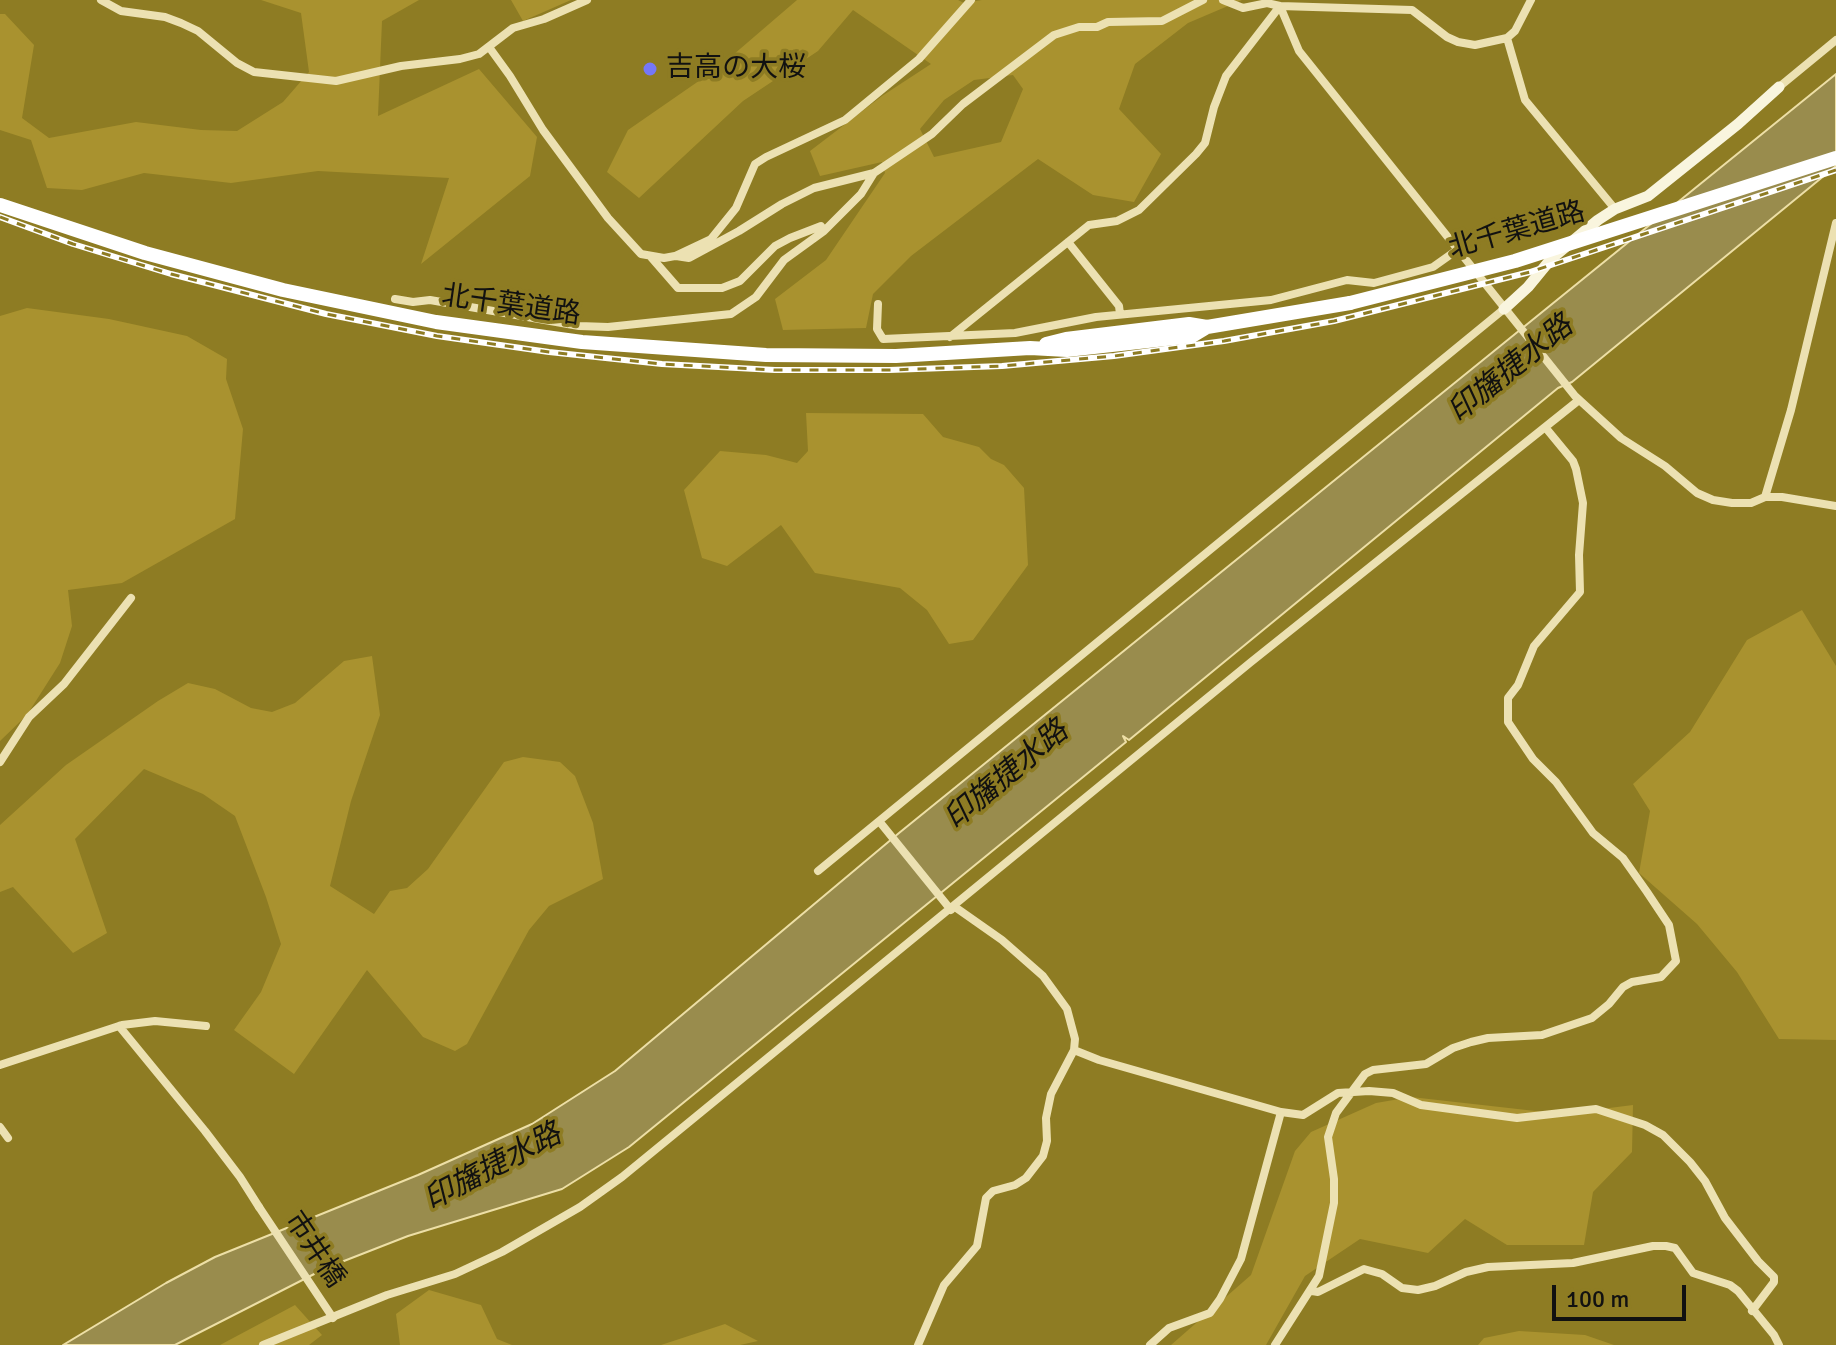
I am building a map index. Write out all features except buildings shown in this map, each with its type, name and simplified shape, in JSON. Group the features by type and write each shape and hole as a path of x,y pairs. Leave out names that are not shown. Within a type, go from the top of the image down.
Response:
{"highway":[{"name":"北千葉道路","path":"1030,348 1066,339 1189,324 1207,327 1350,303 1515,261 1836,158"},
{"name":"北千葉道路","path":"0,205 216,273 361,308 436,322 582,342 708,352 896,356 1030,348 1067,350 1192,336 1207,327"}],"street":[{"path":"101,0 121,11 165,17 181,23 198,31 237,63 254,72 336,81 401,66 466,58 489,47 499,36 513,28 544,19 587,0"},
{"path":"675,256 711,239 719,230 736,208 755,164 845,120 919,59 971,0"},
{"path":"489,47 543,130 630,245 641,254 650,256 689,258 814,188 874,173 932,134 972,96 1054,35 1108,22 1162,21 1203,0"},
{"path":"1223,0 1243,8 1267,3 1412,10 1458,42 1475,45 1507,38 1515,31 1531,0"},
{"path":"950,337 1089,225 1117,221 1139,210 1196,154 1205,143 1226,76 1280,6"},
{"path":"1280,6 1299,51 1577,398 1621,438 1665,466 1697,493 1713,500 1751,503 1765,497 1836,506"},
{"path":"1507,38 1525,100 1615,209"},
{"path":"818,871 1504,309 1528,287 1551,259 1598,220 1615,209 1648,196 1836,40"},
{"path":"395,299 413,302 430,300 579,326 608,327 731,314 756,297 784,260 824,231 861,194 874,173"},
{"path":"1765,497 1791,410 1836,223"},
{"path":"650,256 678,288 722,288 740,281 775,246 821,226 824,231"},
{"path":"1068,242 1119,306 1129,333"},
{"path":"878,304 877,329 883,339 1015,333 1123,314 1271,300 1347,280 1374,283 1433,267 1457,250"},
{"path":"263,1345 387,1295 455,1274 502,1252 580,1207 662,1146 1577,398"},
{"path":"1275,1345 1319,1276 1334,1203 1328,1137 1336,1113 1365,1074 1373,1070 1426,1064 1453,1048 1471,1042 1542,1035 1592,1018 1623,987 1632,982 1661,977 1676,961 1669,925 1647,892 1623,858 1593,833 1556,782 1533,759 1508,722 1508,698 1518,685 1534,646 1580,592 1583,503 1576,469 1545,427"},
{"path":"0,762 29,717 64,684 131,598"},
{"path":"879,821 943,900 1002,940 1043,976 1067,1009 1075,1039 1074,1050 1051,1094 1043,1156 1026,1178 1015,1185 993,1191 986,1198 977,1246 944,1285 918,1345"},
{"path":"0,1065 119,1026 155,1021 206,1026"},
{"name":"市井橋","path":"119,1026 240,1177 333,1318"},
{"path":"1074,1050 1099,1060 1281,1112 1303,1115 1338,1093 1352,1091 1393,1093 1421,1105 1517,1118 1596,1109 1645,1125 1663,1135 1690,1162 1705,1181 1725,1218 1774,1277 1774,1282 1752,1311"},
{"path":"1150,1345 1169,1328 1210,1313 1220,1299 1241,1259 1281,1112"},
{"path":"0,1127 8,1138"},
{"path":"1312,1291 1318,1292 1364,1269 1382,1274 1402,1288 1418,1290 1488,1267 1573,1263 1666,1246 1675,1248 1693,1273 1730,1285 1738,1291 1779,1345"}],"shaded area":[{"path":"261,0 419,0 382,21 378,116 479,69 537,137 530,176 421,264 449,178 318,171 231,183 144,173 82,190 47,188 31,140 0,130 0,14 5,14 34,45 22,118 49,138 136,122 237,131 283,102 309,72 301,13"},
{"path":"511,0 571,0 523,21"},
{"path":"797,0 958,0 964,3 982,0 1242,0 1188,23 1135,64 1119,109 1161,154 1134,202 1093,195 1038,159 911,256 873,294 866,328 783,330 775,299 826,260 885,173 882,162 820,176 810,151 882,96 931,64 853,10 818,51 743,101 639,198 607,172 628,130 719,67","holes":["1013,75 1023,89 1001,142 934,157 920,129 944,100 974,80"]},
{"path":"27,308 109,319 187,336 227,359 226,379 243,429 235,519 122,583 68,590 72,626 60,663 27,715 0,741 0,316"},
{"path":"806,413 923,414 943,437 979,447 991,459 1004,465 1024,488 1028,565 973,640 949,644 927,610 900,588 815,573 781,525 727,566 702,558 684,490 720,451 766,455 797,463 808,451"},
{"path":"1802,610 1836,666 1836,1040 1779,1039 1737,972 1697,924 1639,873 1650,811 1633,784 1690,732 1747,640"},
{"path":"372,656 380,715 351,801 330,886 374,914 390,891 407,888 428,869 504,762 523,757 560,762 575,776 593,823 603,879 549,906 529,930 467,1044 455,1051 423,1037 367,970 294,1074 234,1030 261,992 281,944 266,897 235,816 203,794 144,769 75,839 107,933 73,953 13,887 0,892 0,825 66,765 158,701 188,683 215,689 251,708 272,712 295,703 344,661"},
{"path":"1411,1097 1562,1114 1633,1105 1632,1152 1593,1192 1584,1245 1507,1245 1465,1219 1428,1253 1360,1239 1305,1276 1266,1345 1171,1345 1251,1275 1295,1151 1311,1132 1376,1103"},
{"path":"429,1290 481,1305 497,1339 512,1345 400,1345 396,1314"},
{"path":"295,1305 322,1335 309,1345 220,1345"},
{"path":"725,1324 758,1341 740,1345 661,1345"},
{"path":"1519,1331 1585,1335 1614,1345 1478,1345 1484,1338"}],"water":[{"name":"印旛捷水路","path":"1836,74 1836,166 1572,382 1558,388 1129,740 1123,736 1126,742 629,1147 562,1189 408,1236 326,1268 175,1345 63,1345 215,1257 418,1175 532,1124 615,1071 899,833"}],"railway":[{"path":"0,217 73,244 171,274 326,314 437,336 662,364 775,370 889,370 1002,366 1114,356 1224,341 1334,321 1530,272 1836,170"}],"place":[{"name":"吉高の大桜","path":"650,69"}]}
